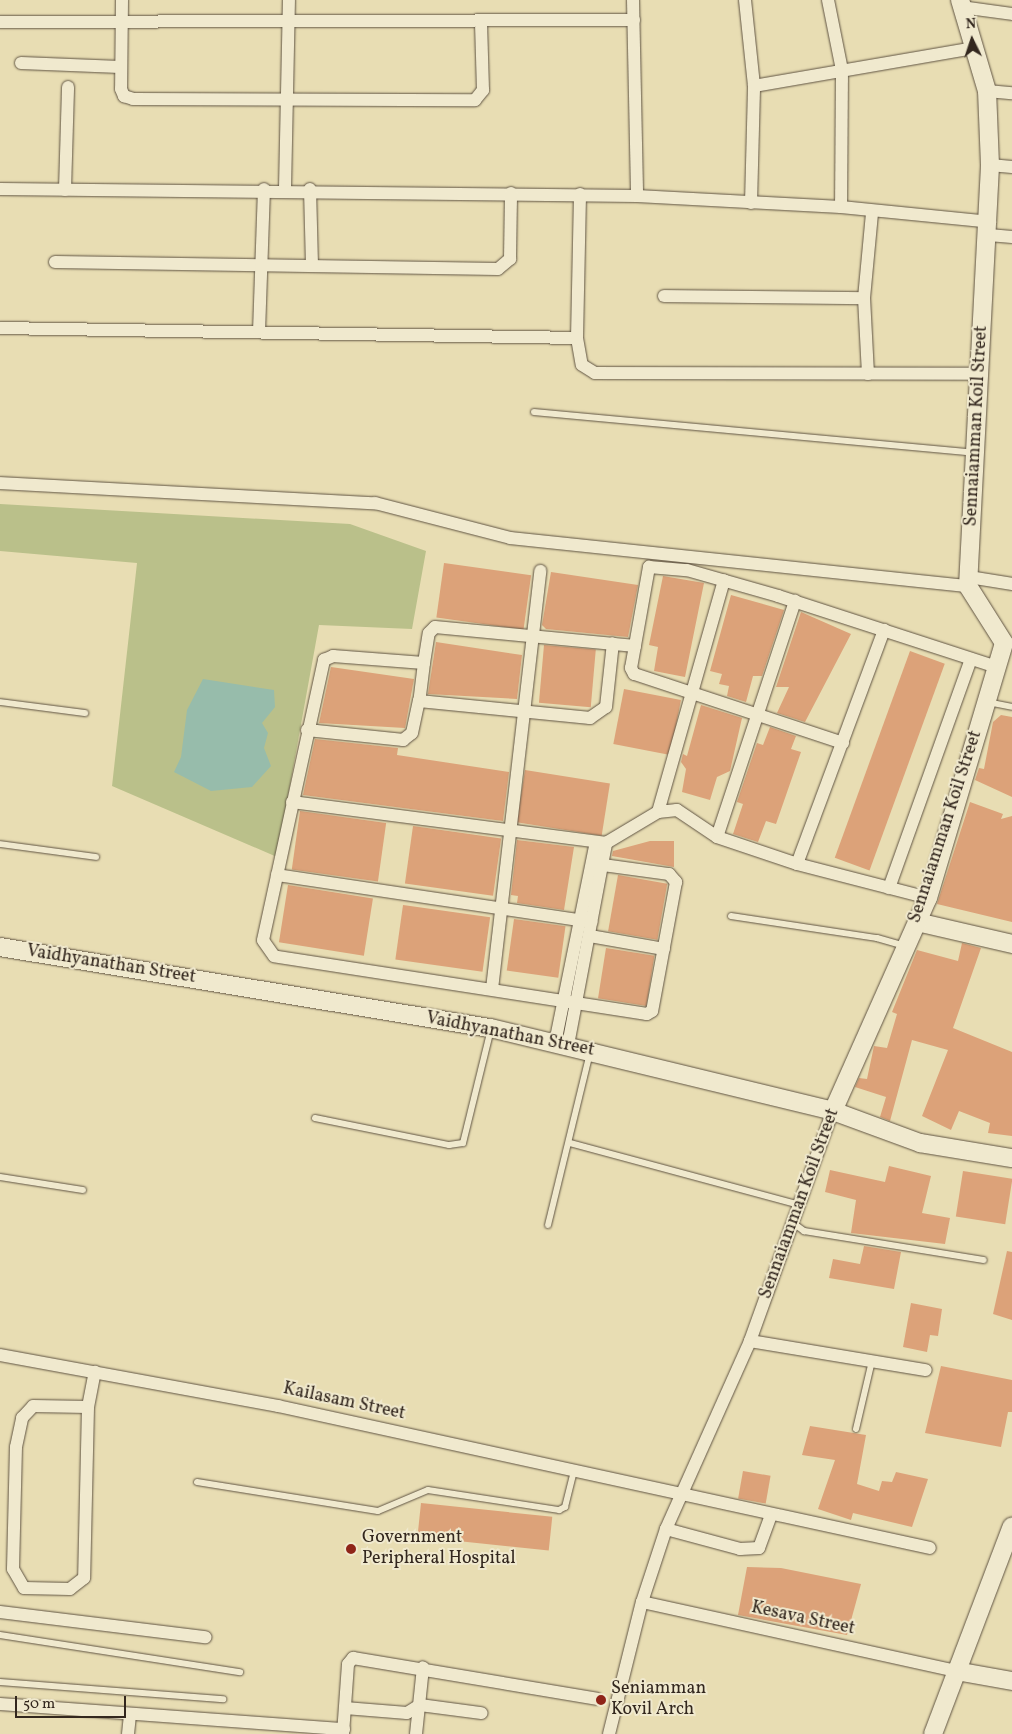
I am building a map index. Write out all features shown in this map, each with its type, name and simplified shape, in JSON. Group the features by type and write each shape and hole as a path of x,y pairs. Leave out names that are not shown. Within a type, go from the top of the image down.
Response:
{"main road":[{"name":"Sennaiamman Koil Street","path":"833,1111 928,898 1004,643 969,581 989,229 990,165 987,91 961,4"},
{"path":"917,922 1012,944"},
{"name":"Vaidhyanathan Street","path":"0,947 491,1028 833,1111 920,1142 1012,1158"},
{"path":"933,1734 1012,1526"},
{"path":"956,1671 1012,1681"}],"street":[{"path":"122,0 120,89 124,96 133,99 475,100 484,90 480,21"},
{"path":"285,189 289,0"},
{"path":"634,0 637,196"},
{"path":"745,0 754,86 751,202"},
{"path":"828,0 842,70 841,207"},
{"path":"961,4 1012,14"},
{"path":"0,22 634,20"},
{"path":"754,86 975,48"},
{"path":"21,63 120,67"},
{"path":"65,190 68,87"},
{"path":"987,91 1012,93"},
{"path":"990,165 1012,166"},
{"path":"0,189 310,189 637,196 841,207 989,229 1012,237"},
{"path":"259,332 264,189"},
{"path":"310,189 312,266"},
{"path":"55,262 498,269 510,259 511,193"},
{"path":"580,194 577,338 582,365 595,373 980,374"},
{"path":"868,374 864,298 872,213"},
{"path":"664,296 864,298"},
{"path":"0,328 577,338"},
{"path":"0,483 375,503 510,538 1012,584"},
{"path":"843,743 634,674 635,646 649,568 687,570 724,580 795,601 997,667"},
{"path":"492,989 522,712 540,571"},
{"path":"658,812 689,691 724,580"},
{"path":"718,837 795,601"},
{"path":"307,730 403,740 412,733 429,633 435,627 635,646"},
{"path":"797,864 884,630"},
{"path":"418,701 590,718 600,715 606,707 613,643"},
{"path":"424,663 333,656 324,660 307,730 263,940 274,956 648,1014 652,1010 664,949 674,877 602,864"},
{"path":"889,888 971,660"},
{"path":"292,802 509,833 601,843 658,812 686,813 718,837 797,864 928,898"},
{"path":"570,1002 590,936 586,921 602,864 601,843"},
{"path":"561,1044 601,843"},
{"path":"277,875 586,921"},
{"path":"590,936 664,949"},
{"name":"Sennaiamman Koil Street","path":"609,1734 606,1701 678,1494 724,1406 750,1341 833,1111"},
{"path":"750,1341 926,1370"},
{"name":"Kailasam Street","path":"0,1356 278,1406 574,1469 772,1516 930,1548"},
{"path":"88,1407 33,1406 24,1413 16,1446 13,1568 24,1588 70,1589 84,1578 88,1407 95,1372"},
{"path":"666,1529 740,1549 759,1548 772,1516"},
{"name":"Kesava Street","path":"642,1602 956,1671"},
{"path":"0,1612 205,1637"},
{"path":"0,1704 343,1732 348,1664 353,1658 423,1667 606,1701"},
{"path":"416,1734 423,1667"},
{"path":"345,1708 407,1713 420,1705 481,1713"},
{"path":"128,1734 130,1714"}],"lane":[{"path":"534,412 976,453"},
{"path":"986,701 1012,707"},
{"path":"0,702 85,713"},
{"path":"0,844 96,857"},
{"path":"731,916 877,938 906,946"},
{"path":"315,1118 449,1145 462,1143 491,1028"},
{"path":"548,1225 570,1143 590,1051"},
{"path":"570,1143 799,1204"},
{"path":"0,1178 83,1190"},
{"path":"793,1223 804,1230 984,1260"},
{"path":"856,1429 872,1361"},
{"path":"197,1482 378,1512 428,1490 559,1510 565,1507 574,1469"},
{"path":"0,1634 240,1672"},
{"path":"0,1682 223,1699"}],"green space":[{"path":"0,504 350,524 426,551 412,629 319,625 277,857 112,786 137,563 0,551"}],"shaded area":[{"path":"203,679 274,690 275,707 262,723 268,733 264,748 271,766 252,787 211,791 174,772 181,757 187,710"}],"building":[{"path":"444,563 531,575 523,630 436,617"},
{"path":"551,572 638,585 628,637 546,629 542,625"},
{"path":"663,576 704,583 685,677 654,671 658,647 649,645"},
{"path":"731,595 784,610 762,676 753,676 746,702 727,696 729,686 719,684 722,674 710,671"},
{"path":"801,612 851,634 805,722 777,713 789,687 776,687"},
{"path":"436,642 522,655 517,699 428,694"},
{"path":"544,645 596,650 591,707 539,703"},
{"path":"910,651 945,664 870,870 835,858"},
{"path":"331,667 414,679 405,728 319,723"},
{"path":"624,689 681,700 670,755 613,744"},
{"path":"701,705 742,718 730,771 717,777 710,800 682,792 686,769 681,762 683,754 687,756"},
{"path":"1001,715 1012,717 1012,797 975,780 979,768 984,769 993,722"},
{"path":"770,727 796,736 791,749 801,752 776,824 766,821 758,842 733,834 743,804 737,802 757,743 763,745"},
{"path":"315,739 398,748 397,755 509,772 503,821 303,795"},
{"path":"525,770 610,783 602,836 517,822"},
{"path":"970,802 1003,814 1001,819 1012,816 1012,922 937,904"},
{"path":"300,811 386,823 378,882 292,869"},
{"path":"413,826 501,838 493,896 405,883"},
{"path":"517,840 574,847 564,910 517,903 518,896 511,895"},
{"path":"650,841 674,841 674,867 612,856 613,851"},
{"path":"618,875 667,884 657,940 608,931"},
{"path":"288,885 373,898 364,956 279,942"},
{"path":"403,905 490,917 482,972 395,959"},
{"path":"514,919 565,926 558,978 507,970"},
{"path":"962,943 981,948 953,1028 1012,1052 1012,1136 988,1133 990,1123 959,1111 951,1130 922,1116 948,1050 912,1040 890,1121 880,1117 886,1097 855,1087 859,1078 867,1079 874,1046 887,1048 897,1014 892,1012 917,950 958,961"},
{"path":"606,948 654,956 646,1006 598,998"},
{"path":"889,1166 931,1176 922,1213 950,1218 945,1244 851,1233 856,1200 825,1192 830,1170 885,1182"},
{"path":"963,1171 1012,1179 1005,1224 956,1216"},
{"path":"864,1246 901,1252 894,1289 829,1278 833,1259 860,1264"},
{"path":"1007,1251 1012,1252 1012,1320 993,1314"},
{"path":"911,1303 942,1309 938,1336 930,1335 927,1352 903,1347"},
{"path":"941,1366 1012,1380 1012,1412 1008,1412 1001,1447 925,1433"},
{"path":"810,1426 866,1435 857,1484 879,1491 882,1481 892,1482 896,1472 928,1479 912,1527 853,1513 851,1520 818,1509 835,1460 802,1455"},
{"path":"743,1471 771,1476 766,1503 738,1499"},
{"path":"421,1503 552,1517 549,1551 417,1537"},
{"path":"747,1567 781,1568 861,1584 847,1635 738,1615"}],"place":[{"name":"Government Peripheral Hospital","path":"351,1549"},
{"name":"Seniamman Kovil Arch","path":"601,1700"}]}
